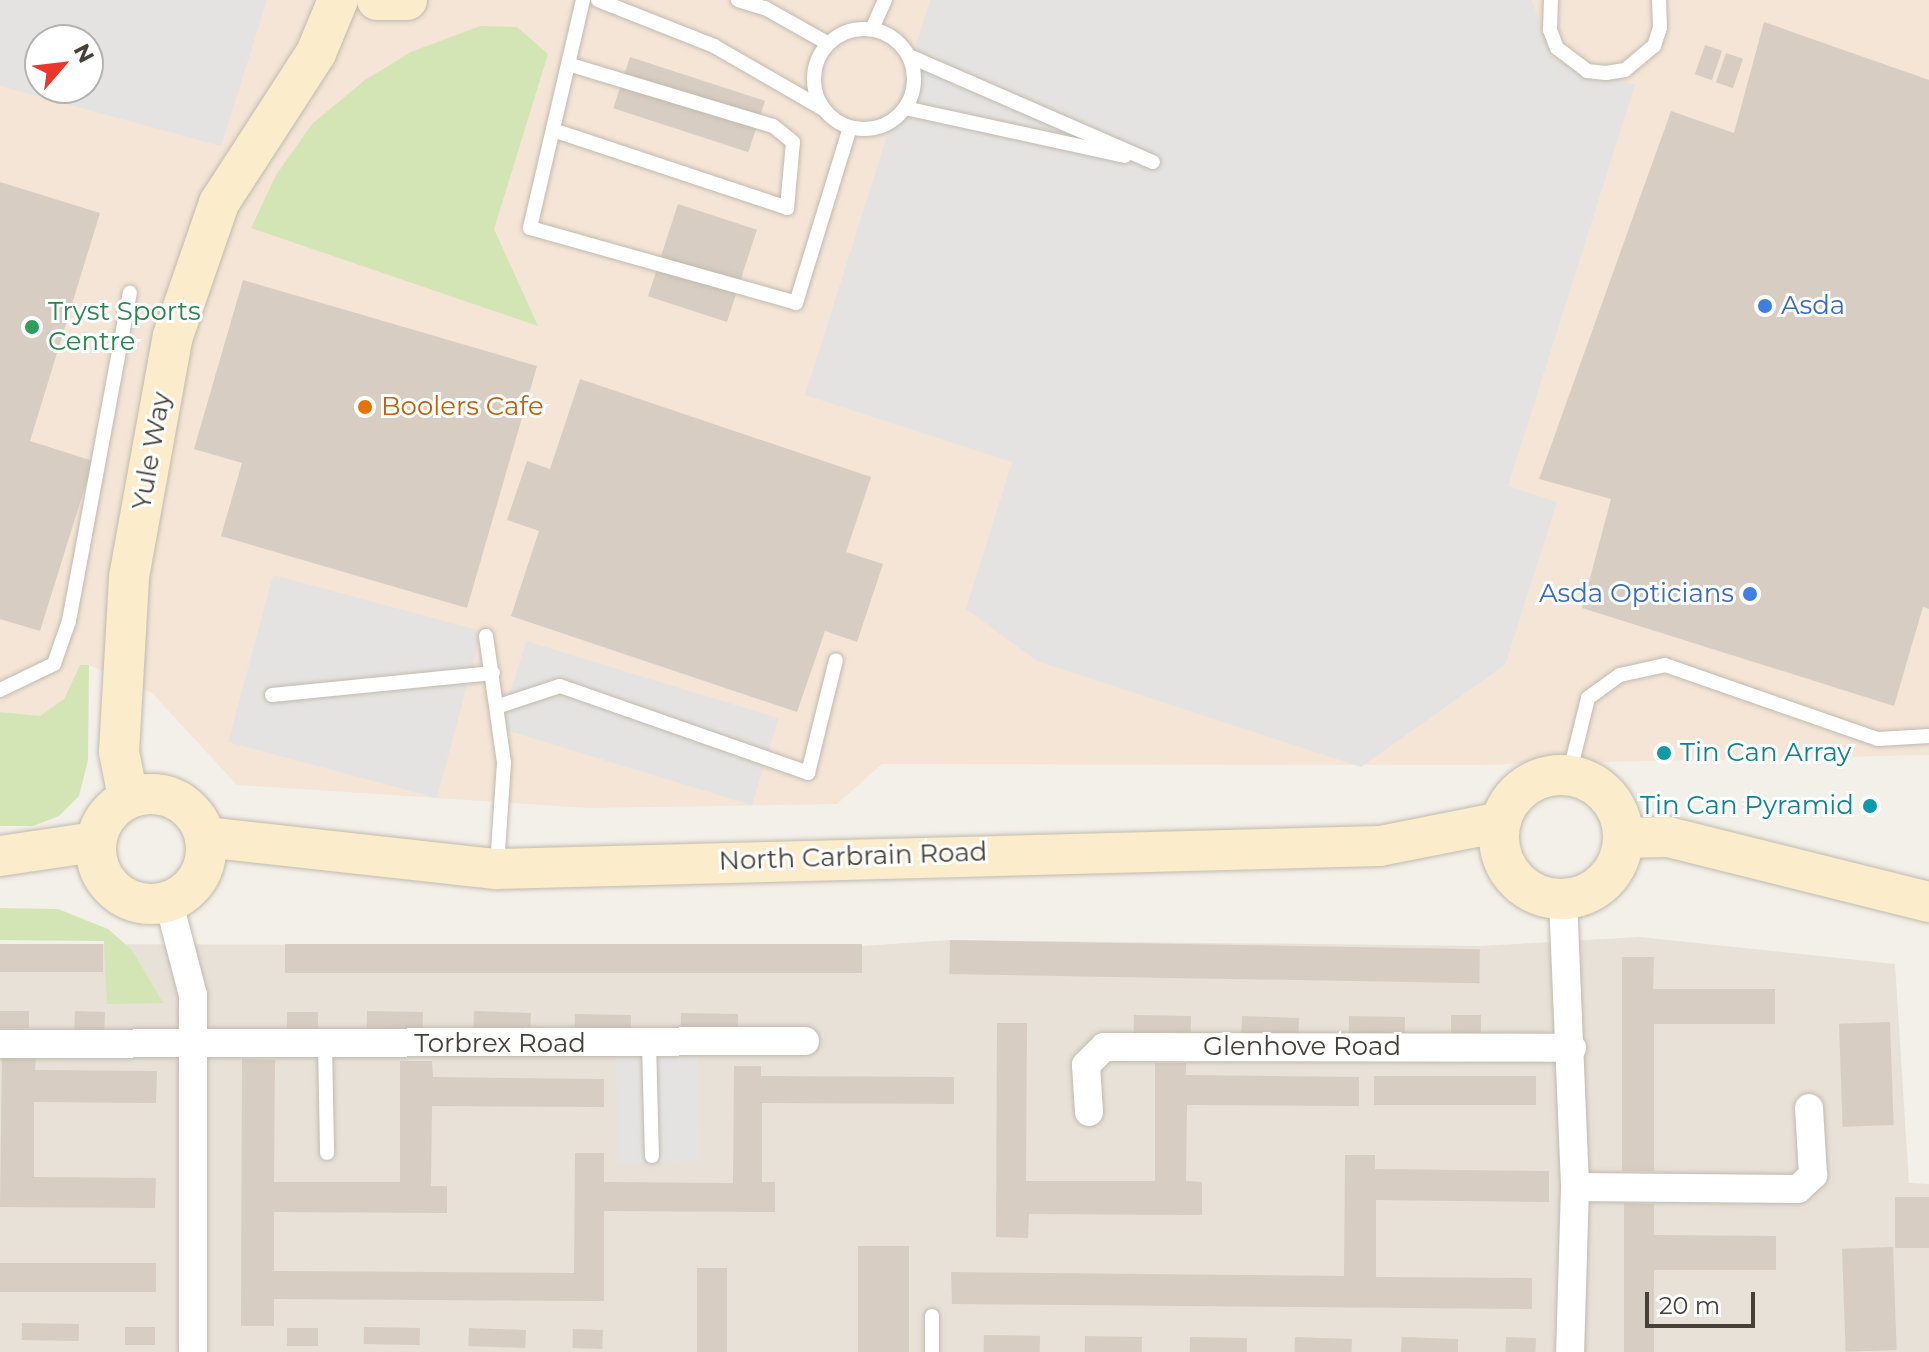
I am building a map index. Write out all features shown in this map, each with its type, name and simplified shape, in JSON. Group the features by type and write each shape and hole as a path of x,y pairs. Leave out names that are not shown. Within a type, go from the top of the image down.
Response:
{"street":[{"name":"Yule Way","path":"128,797 119,752 129,577 173,336 219,203 316,53 338,0"},
{"path":"377,0 407,0"},
{"path":"1569,775 1587,780 1614,803 1624,838 1612,874 1582,896 1563,899 1527,889 1513,876 1499,841 1501,822 1508,805 1527,786 1551,776 1569,775"},
{"path":"144,793 176,799 199,822 205,837 202,871 193,885 169,903 147,904 114,891 102,877 95,842 112,808 128,797 144,793"},
{"name":"North Carbrain Road","path":"205,837 497,869 1380,846 1501,822"},
{"path":"1624,838 1668,837 1929,902"},
{"path":"0,856 95,842"},
{"path":"1835,878 1929,928"},
{"path":"1563,899 1572,1048 1575,1187 1570,1352"},
{"path":"169,903 193,995 193,1352"},
{"name":"Torbrex Road","path":"0,1044 805,1041"},
{"name":"Glenhove Road","path":"1089,1112 1086,1065 1104,1047 1572,1048"},
{"path":"1575,1187 1798,1189 1813,1175 1809,1108"}],"lane":[{"path":"583,0 530,228 796,303 850,128"},
{"path":"598,0 714,46 822,108 850,128 881,127 905,108 914,82 909,56 900,43 872,29 841,33 827,43 813,74 822,108"},
{"path":"738,0 765,8 827,43"},
{"path":"872,29 885,0"},
{"path":"1551,0 1550,30 1557,48 1587,71 1606,73 1625,70 1654,46 1660,28 1659,0"},
{"path":"905,108 1153,162 909,56"},
{"path":"553,130 787,208 793,142 773,126 568,64"},
{"path":"0,690 54,664 69,621 130,293"},
{"path":"486,636 499,706 504,763 497,869"},
{"path":"499,706 560,686 808,773 836,660"},
{"path":"1569,775 1588,698 1620,675 1665,665 1878,739 1929,736"},
{"path":"272,695 493,673"},
{"path":"649,1043 652,1156"},
{"path":"325,1044 327,1153"},
{"path":"932,1316 932,1352"}],"shaded area":[{"path":"0,0 1929,0 1929,755 1472,765 882,764 837,804 590,808 237,785 152,693 89,665 80,666 64,699 40,716 8,717 0,712"},
{"path":"0,0 267,0 221,146 66,104 104,104 104,24 24,24 24,93 0,86"},
{"path":"930,0 1532,0 1553,58 1635,85 1508,486 1557,502 1505,665 1361,767 1037,661 966,609 1012,462 805,395"},
{"path":"273,575 482,631 437,798 228,742"},
{"path":"526,641 778,718 752,805 499,728"},
{"path":"1640,937 1895,964 1909,1183 1929,1184 1929,1352 0,1352 0,944 862,946 950,940 1480,946"},
{"path":"698,1050 700,1161 618,1162 616,1051"}],"green space":[{"path":"480,26 517,27 548,54 494,229 538,326 251,228 276,175 312,124 365,80 411,52"},
{"path":"80,665 89,665 88,760 79,796 59,816 33,826 0,826 0,712 40,716 64,699"},
{"path":"0,908 58,909 108,929 132,950 163,1003 107,1004 104,941 0,940"}],"building":[{"name":"Asda","path":"1764,22 1929,80 1929,609 1923,607 1894,706 1582,608 1611,499 1539,479 1671,111 1734,133"},
{"path":"1705,45 1722,51 1712,80 1695,74"},
{"path":"1726,53 1743,59 1733,88 1716,82"},
{"path":"630,57 765,101 748,152 613,108"},
{"name":"Tryst Sports Centre","path":"0,182 100,213 30,441 93,461 40,631 0,619"},
{"path":"678,204 757,230 727,322 648,296"},
{"name":"Boolers Cafe","path":"243,280 537,366 467,608 221,536 242,463 194,449"},
{"path":"580,379 871,477 846,552 883,564 857,642 825,631 797,712 511,616 539,531 507,520 527,461 550,469"},
{"path":"950,940 1480,949 1479,983 949,974"},
{"path":"0,944 103,944 103,972 0,972"},
{"path":"285,944 862,944 862,973 285,973"},
{"path":"1622,957 1654,957 1653,989 1775,989 1775,1024 1654,1024 1654,1171 1622,1171"},
{"path":"0,1011 29,1011 29,1028 0,1028"},
{"path":"75,1011 105,1012 104,1031 74,1030"},
{"path":"367,1011 423,1012 423,1029 367,1028"},
{"path":"474,1011 531,1013 530,1031 473,1029"},
{"path":"287,1012 318,1012 318,1030 287,1030"},
{"path":"681,1013 738,1014 738,1031 681,1030"},
{"path":"575,1014 631,1015 631,1032 575,1031"},
{"path":"1134,1015 1191,1016 1191,1034 1134,1033"},
{"path":"1451,1015 1481,1015 1481,1033 1451,1033"},
{"path":"1242,1016 1299,1018 1298,1036 1241,1034"},
{"path":"1349,1016 1405,1017 1405,1034 1349,1033"},
{"path":"1890,1022 1894,1125 1843,1127 1839,1024"},
{"path":"997,1023 1027,1023 1026,1181 1155,1181 1155,1063 1186,1063 1186,1075 1359,1077 1359,1106 1187,1105 1186,1181 1202,1182 1202,1215 1029,1214 1028,1238 996,1237"},
{"path":"2,1057 36,1057 35,1070 157,1071 156,1103 34,1102 34,1177 156,1178 155,1208 0,1207"},
{"path":"242,1059 275,1060 274,1182 400,1182 400,1061 432,1061 433,1077 604,1079 604,1107 432,1106 431,1186 447,1186 447,1213 274,1212 274,1271 574,1273 575,1153 604,1153 604,1182 733,1183 734,1066 761,1066 761,1076 954,1077 954,1104 762,1103 762,1182 775,1182 775,1212 604,1211 604,1301 274,1299 274,1326 241,1326"},
{"path":"1374,1076 1536,1076 1536,1105 1374,1105"},
{"path":"1345,1155 1375,1155 1375,1169 1549,1171 1549,1202 1376,1200 1376,1277 1532,1278 1532,1309 952,1304 951,1272 1344,1276"},
{"path":"1895,1197 1929,1197 1929,1248 1895,1248"},
{"path":"1624,1203 1654,1204 1654,1235 1776,1236 1776,1270 1654,1270 1654,1352 1624,1352"},
{"path":"858,1246 909,1246 909,1352 858,1352"},
{"path":"1893,1247 1897,1350 1846,1352 1842,1249"},
{"path":"0,1263 156,1263 156,1292 0,1292"},
{"path":"697,1268 727,1268 727,1352 697,1352"},
{"path":"22,1323 79,1324 79,1341 22,1340"},
{"path":"125,1327 155,1327 155,1345 125,1345"},
{"path":"364,1327 420,1328 420,1345 364,1344"},
{"path":"287,1328 318,1328 318,1346 287,1346"},
{"path":"469,1328 526,1330 525,1348 468,1346"},
{"path":"573,1329 603,1330 602,1349 572,1348"},
{"path":"984,1335 1040,1336 1040,1352 984,1352"},
{"path":"1085,1336 1142,1337 1142,1352 1085,1352"},
{"path":"1190,1337 1247,1338 1247,1352 1190,1352"},
{"path":"1295,1337 1352,1339 1352,1352 1294,1352"},
{"path":"1402,1337 1458,1339 1458,1352 1401,1352"},
{"path":"1506,1337 1536,1338 1535,1352 1505,1352"}],"place":[{"name":"Asda","path":"1765,306"},
{"name":"Tryst Sports Centre","path":"32,327"},
{"name":"Boolers Cafe","path":"365,407"},
{"name":"Asda Opticians","path":"1750,594"},
{"name":"Tin Can Array","path":"1664,753"},
{"name":"Tin Can Pyramid","path":"1870,806"}]}
